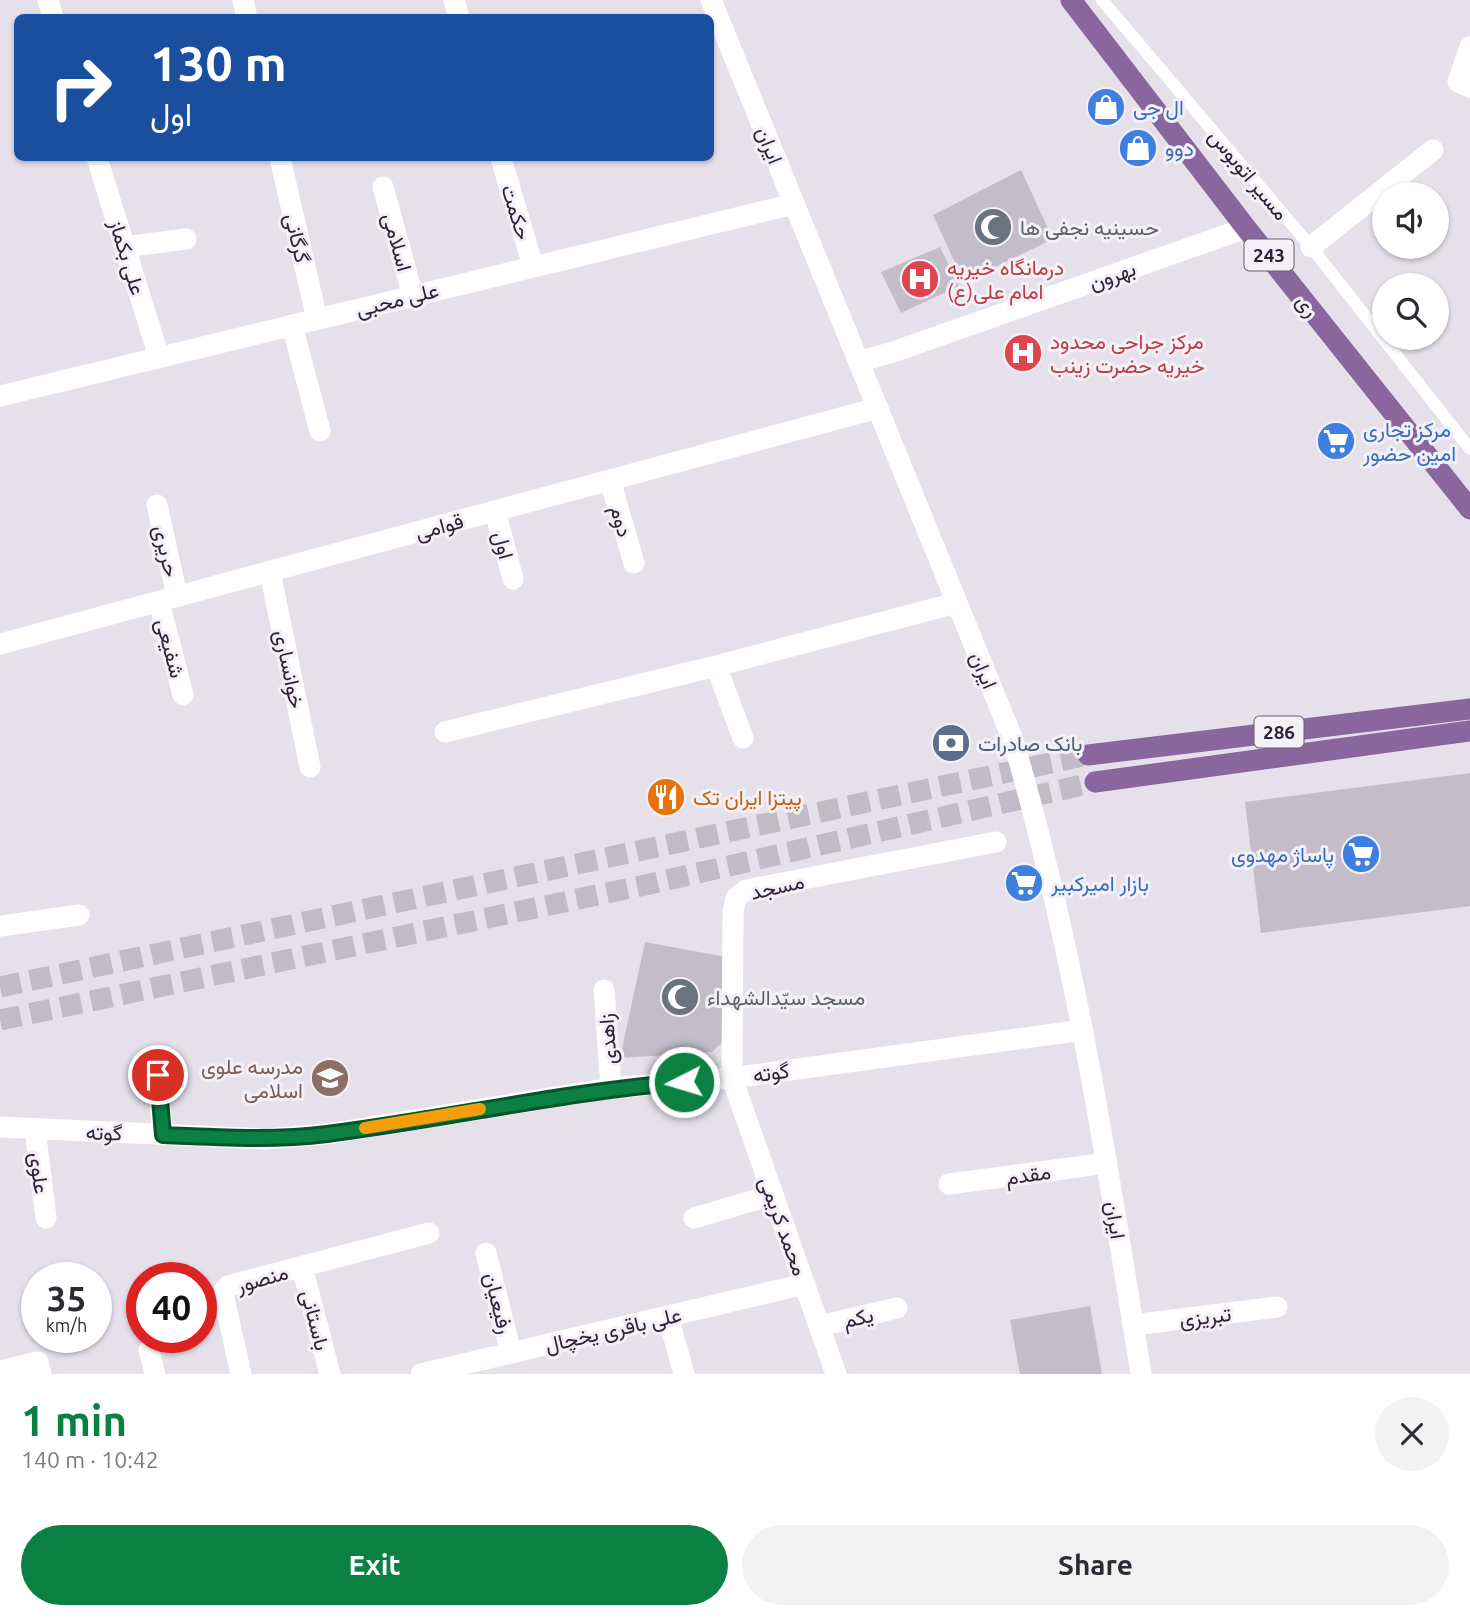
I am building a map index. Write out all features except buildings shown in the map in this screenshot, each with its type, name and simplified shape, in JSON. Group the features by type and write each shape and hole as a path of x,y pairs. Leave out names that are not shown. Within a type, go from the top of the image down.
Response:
{"main road":[{"name":"ری","path":"1071,0 1246,228 1470,509"},
{"name":"286","path":"1088,755 1470,709"},
{"name":"286","path":"1095,782 1470,731"}],"street":[{"name":"ایران","path":"711,0 1013,740 1036,821 1083,1030 1141,1374"},
{"path":"1470,47 1458,82 1470,87"},
{"path":"1311,247 1433,150"},
{"name":"علی بکماز","path":"98,161 159,357"},
{"name":"گرگانی","path":"281,161 317,319"},
{"name":"حکمت","path":"502,161 533,266"},
{"name":"اسلامی","path":"383,187 413,296"},
{"name":"علی محبی","path":"0,396 794,204"},
{"name":"بهرون","path":"859,362 1246,228"},
{"path":"125,247 186,239"},
{"path":"292,325 320,431"},
{"name":"قوامی","path":"0,644 878,408"},
{"name":"دوم","path":"610,480 634,563"},
{"name":"حریری","path":"157,505 168,599"},
{"name":"اول","path":"495,511 513,579"},
{"name":"خوانساری","path":"270,572 310,767"},
{"name":"شفیعی","path":"168,599 183,695"},
{"path":"444,732 716,666 956,603"},
{"path":"716,666 743,738"},
{"name":"مسجد","path":"732,1078 733,911 736,898 747,890 996,842"},
{"path":"0,926 79,915"},
{"name":"زاهدی","path":"604,990 611,1088"},
{"name":"گوته","path":"0,1127 266,1139 327,1134 611,1088 732,1078 1083,1030"},
{"path":"158,1075 163,1135"},
{"name":"محمد کریمی","path":"732,1078 836,1374"},
{"name":"علوی","path":"35,1129 46,1218"},
{"name":"مقدم","path":"949,1184 1107,1163"},
{"path":"694,1217 772,1195"},
{"path":"302,1267 429,1233"},
{"name":"رفیعیان","path":"486,1253 511,1353"},
{"name":"منصور","path":"241,1374 223,1292 228,1286 302,1267"},
{"name":"باستانی","path":"302,1267 330,1374"},
{"name":"علی باقری یخچال","path":"421,1374 467,1369 511,1353 805,1284"},
{"name":"تبریزی","path":"1133,1325 1277,1307"},
{"name":"یکم","path":"819,1326 897,1308"},
{"path":"668,1316 684,1374"},
{"path":"150,1353 155,1374"},
{"path":"0,1371 38,1362 41,1374"}],"lane":[{"name":"مسیر اتوبوس","path":"1102,0 1311,247 1470,449"}],"tunnel":[{"path":"0,987 1088,755"},
{"path":"0,1020 650,884 1095,782"}],"slow traffic":[{"path":"365,1128 480,1109"}],"place":[{"name":"ال جی","path":"1106,107"},
{"name":"دوو","path":"1138,148"},
{"name":"حسینیه نجفی ها","path":"993,227"},
{"name":"درمانگاه خیریه امام علی(ع)","path":"920,279"},
{"name":"مرکز جراحی محدود خیریه حضرت زینب","path":"1023,353"},
{"name":"مرکز تجاری امین حضور","path":"1336,441"},
{"name":"بانک صادرات","path":"951,743"},
{"name":"پیتزا ایران تک","path":"666,797"},
{"name":"پاساژ مهدوی","path":"1361,854"},
{"name":"بازار امیرکبیر","path":"1024,883"},
{"name":"مسجد سیّدالشهداء","path":"680,997"},
{"name":"مدرسه علوی اسلامی","path":"330,1078"}],"route":[{"path":"158,1075 163,1135 266,1139 327,1134 611,1088 684,1082"}]}
